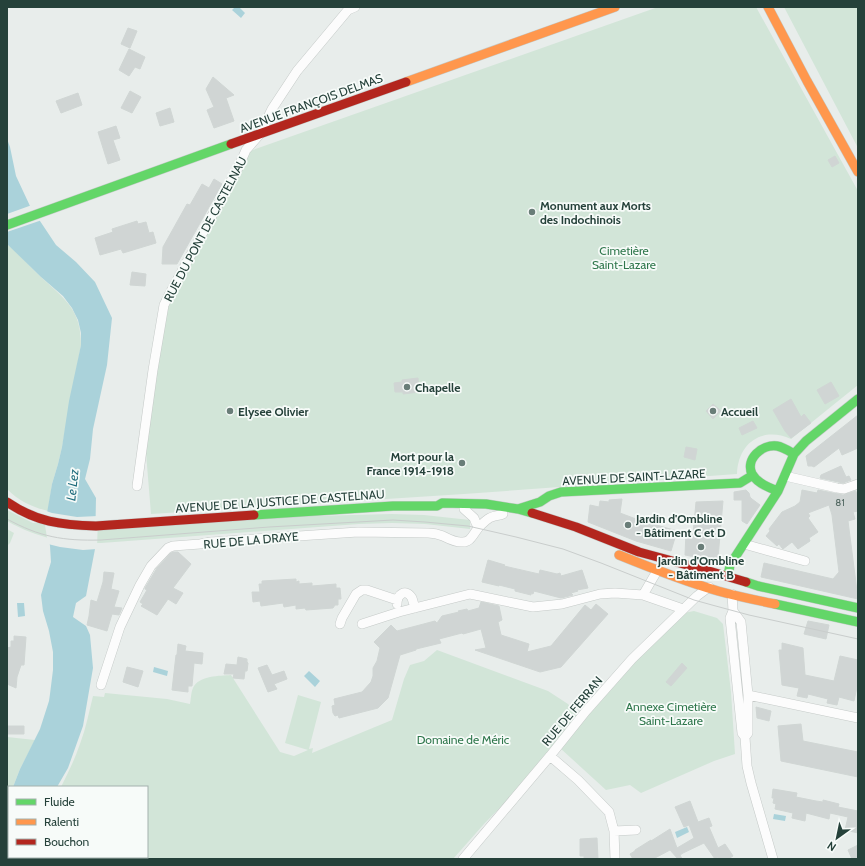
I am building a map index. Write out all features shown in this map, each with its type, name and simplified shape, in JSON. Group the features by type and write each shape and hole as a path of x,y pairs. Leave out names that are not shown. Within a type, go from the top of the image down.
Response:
{"main road":[{"name":"AVENUE FRANÇOIS DELMAS","path":"11,224 615,7"},
{"path":"768,7 858,172"},
{"path":"732,594 728,576 730,565 778,491 794,454 806,441 858,399"},
{"path":"778,491 762,484 753,475 750,470 753,458 758,452 766,447 775,446 784,448 794,454"},
{"name":"AVENUE DE SAINT-LAZARE","path":"518,509 540,502 549,496 561,492 740,482 753,475"},
{"name":"AVENUE DE LA JUSTICE DE CASTELNAU","path":"7,502 38,519 76,526 126,524 332,509 392,506 437,506 442,508 496,511 540,523 570,534"},
{"name":"AVENUE DE LA JUSTICE DE CASTELNAU","path":"437,506 442,503 486,504 518,509 576,527 639,552 762,586 858,608"},
{"path":"607,551 657,571 709,588 858,622"},
{"path":"709,588 728,576"}],"street":[{"name":"RUE DU PONT DE CASTELNAU","path":"137,486 153,370 164,305 238,168 246,150 260,134 272,109 297,71 348,10 355,7"},
{"path":"785,476 837,488 844,488 858,484"},
{"path":"464,509 474,518 479,527"},
{"name":"RUE DE LA DRAYE","path":"101,685 120,627 140,585 151,566 168,548 173,546 211,542 358,532 428,533 461,543 472,538 479,527 492,516 503,514"},
{"path":"744,544 804,561"},
{"path":"643,595 657,571"},
{"name":"RUE DE FERRAN","path":"463,859 586,711 632,659 697,596 709,588"},
{"path":"340,624 356,594 362,590 367,590 397,600"},
{"path":"399,612 396,604 400,595 403,593 409,595 415,608"},
{"path":"362,624 399,612 470,594 533,607 562,604 600,594 615,593 643,595 683,609"},
{"path":"732,594 733,611 730,618 742,733 745,738 747,766 750,783 773,859"},
{"path":"733,611 741,622 748,695 748,733 745,738"},
{"path":"748,695 858,718"},
{"path":"550,756 578,780 608,812 614,831 615,859"},
{"path":"614,831 636,830"}],"green space":[{"name":"Cimetière Saint-Lazare","path":"658,7 756,7 858,191 858,385 791,439 770,435 761,436 754,440 747,446 742,454 738,463 737,474 464,494 151,514 146,453 157,364 168,303 250,151"},
{"path":"784,7 858,7 858,148"},
{"path":"7,244 70,305 78,322 80,332 81,345 62,447 52,484 48,511 26,503 7,489"},
{"path":"7,510 33,523 392,514 424,515 470,520 470,529 425,524 359,524 88,543 52,539 30,532 7,521"},
{"path":"7,529 14,533 10,543 7,546"},
{"name":"Annexe Cimetière Saint-Lazare","path":"694,611 717,618 723,624 731,692 735,754 714,761 641,793 630,785 606,790 560,748 610,687 684,613"},
{"name":"Domaine de Méric","path":"437,650 548,691 568,704 577,715 522,785 453,859 32,859 148,858 148,786 62,786 74,761 82,738 93,696 104,697 105,693 167,699 190,704 193,688 200,681 210,677 231,675 280,752 294,756 308,750 285,743 298,695 321,702 309,749 313,748 312,753 392,720 404,679 410,665 424,661"},
{"path":"7,737 35,740 20,769 13,786 8,786 7,797"}],"water":[{"path":"235,7 239,7 245,13 241,18 232,10"},
{"name":"Le Lez","path":"7,139 16,176 30,206 56,245 76,262 95,282 112,318 107,365 93,429 90,459 85,479 96,498 95,549 86,596 76,603 73,617 86,626 90,635 93,668 83,726 68,768 58,786 13,786 20,769 40,729 49,701 53,670 53,652 43,611 41,595 51,562 46,519 52,484 62,447 69,401 81,345 81,333 78,320 72,308 63,296 7,244"},
{"path":"17,603 24,603 25,616 18,617"},
{"path":"154,667 168,671 167,676 153,672"},
{"path":"309,671 320,681 315,687 304,676"},
{"path":"8,796 8,858 14,859 7,859"},
{"path":"774,814 786,816 785,821 773,819"},
{"path":"687,827 689,832 677,838 675,832"}],"pier":[{"path":"32,205 42,220 7,232 7,214"},
{"path":"46,511 77,517 98,516 97,549 83,550 48,544 44,519"}],"building":[{"path":"128,28 137,31 130,48 121,44"},
{"path":"129,49 145,57 140,69 135,67 129,76 119,70"},
{"path":"213,77 234,95 226,98 234,121 214,128 207,110 214,107 206,89"},
{"path":"130,91 141,97 132,113 121,108"},
{"path":"78,93 82,105 61,113 56,101"},
{"path":"170,108 174,122 160,126 156,113"},
{"path":"116,126 120,138 113,140 120,160 108,164 98,132"},
{"path":"835,156 839,163 832,167 828,160"},
{"path":"214,179 222,184 177,264 162,264 163,247 187,204 190,205 202,184 209,188"},
{"path":"137,221 138,224 146,222 149,233 153,232 156,243 123,253 121,249 100,255 95,238 113,232 112,229"},
{"path":"132,272 146,274 145,286 130,285"},
{"name":"Chapelle","path":"418,378 419,392 403,394 403,392 395,392 394,383 402,382 402,380"},
{"path":"831,382 839,396 825,404 817,390"},
{"path":"791,399 801,417 804,414 811,423 791,438 785,431 773,410"},
{"name":"Accueil","path":"713,404 721,411 713,419 706,411"},
{"path":"858,415 858,448 842,455 839,448 814,467 808,466 806,456"},
{"path":"753,421 757,428 742,435 739,428"},
{"path":"686,447 697,449 695,460 684,457"},
{"path":"841,466 846,477 849,476 851,480 843,483 820,478 821,475"},
{"path":"746,490 750,497 760,505 747,524 742,521 742,500 734,500 734,492"},
{"path":"802,490 817,493 818,490 843,495 856,491 856,493 858,492 858,511 853,512 855,519 848,521 858,599 761,577 764,563 833,579 839,572 832,515 829,505 808,513 810,516 808,518 818,532 809,538 810,541 798,549 792,542 783,549 779,544 777,546 766,536 770,531 769,529 782,512 800,502"},
{"name":"Jardin d'Ombline - Bâtiment C et D","path":"622,499 620,513 677,531 671,551 636,541 588,522 590,505 599,507 600,501 609,502 609,500"},
{"path":"723,501 718,558 685,555 686,533 693,534 696,502"},
{"path":"178,552 191,564 173,588 183,593 176,604 168,599 157,615 141,606 143,604 140,602 147,590 145,588 157,568 171,553"},
{"path":"488,560 505,565 504,566 539,574 540,570 557,574 560,573 561,576 582,570 588,588 577,590 578,591 571,593 573,595 561,598 534,591 531,595 515,591 515,589 482,582"},
{"path":"104,572 114,573 111,589 119,591 114,607 122,608 119,615 112,614 107,631 87,625 91,600 97,602 103,582"},
{"path":"296,579 296,582 299,581 299,584 312,583 312,586 336,584 336,588 340,588 341,599 338,599 338,605 335,605 333,608 306,610 305,608 296,609 296,605 284,607 283,603 261,606 260,601 253,602 252,592 260,592 259,584 262,584 262,581"},
{"path":"481,602 499,606 502,620 498,622 501,635 529,644 527,652 551,646 585,605 591,610 596,604 608,614 561,667 540,672 475,650 486,648 481,629 439,639 441,643 416,649 400,655 388,698 378,708 339,718 338,715 335,716 332,706 335,705 334,699 362,692 371,682 373,668 377,661 380,648 374,642 391,625 397,631 435,621 437,623 442,616 467,609 468,611 479,608"},
{"path":"808,621 829,625 826,639 804,634"},
{"path":"14,636 26,637 24,665 21,665 17,677 16,688 7,684 7,648 11,647 11,641 14,641"},
{"path":"782,643 803,648 805,675 834,681 840,656 858,660 858,682 854,701 839,697 837,705 827,703 828,699 808,694 807,698 797,696 799,688 782,685 779,650 782,650"},
{"path":"178,644 186,646 185,651 203,653 202,664 194,663 192,686 188,686 188,692 172,690"},
{"path":"238,657 247,659 247,671 245,671 244,679 233,678 234,674 224,674 226,664 237,665"},
{"path":"682,663 687,668 671,686 666,682"},
{"path":"267,665 272,675 284,671 287,679 274,684 277,689 268,692 258,668"},
{"path":"127,667 143,671 138,687 123,682"},
{"path":"756,707 771,711 769,721 757,718"},
{"path":"801,724 803,741 858,752 858,777 781,761 778,726"},
{"path":"8,726 24,726 24,734 8,734"},
{"path":"773,789 797,793 796,797 823,802 823,800 839,804 838,807 858,811 858,833 845,830 848,817 830,813 829,819 806,813 805,821 792,818 793,813 775,809 776,804 773,803 774,798 772,798"},
{"path":"690,801 698,822 709,818 712,826 709,827 718,848 725,844 733,856 728,859 720,859 718,857 715,859 704,843 680,855 682,859 678,859 670,850 653,859 633,859 630,854 670,829 677,848 694,838 689,825 684,827 675,807"},
{"path":"597,838 598,859 584,859 584,856 580,856 580,839"},
{"path":"858,845 858,859 852,859 848,850"}],"tram line":[{"path":"7,519 41,534 75,540 101,540 269,527 393,520 468,526 563,549 694,600 749,615 858,639"}],"traffic: fast":[{"path":"7,225 231,144"},
{"path":"728,576 730,565 778,491 794,454 806,441 858,399"},
{"path":"778,491 764,485 754,477 750,468 753,458 761,450 771,446 781,447 794,454"},
{"path":"518,509 540,502 549,496 561,492 740,483 753,475"},
{"path":"254,515 393,506 437,506 442,503 486,504 518,509 532,513"},
{"path":"746,582 858,608"},
{"path":"775,604 858,622"}],"traffic: slow":[{"path":"406,82 615,7"},
{"path":"768,7 858,172"},
{"path":"619,555 705,587 732,595 775,604"}],"traffic: jam":[{"path":"231,144 406,82"},
{"path":"7,502 18,509 39,518 83,526 254,515"},
{"path":"532,513 576,527 639,552 746,582"}],"place":[{"name":"Monument aux Morts des Indochinois","path":"532,212"},
{"name":"Chapelle","path":"407,387"},
{"name":"Elysee Olivier","path":"230,411"},
{"name":"Accueil","path":"713,411"},
{"name":"Mort pour la France 1914-1918","path":"462,463"},
{"name":"Jardin d'Ombline - Bâtiment C et D","path":"628,525"},
{"name":"Jardin d'Ombline - Bâtiment B","path":"701,547"}]}
